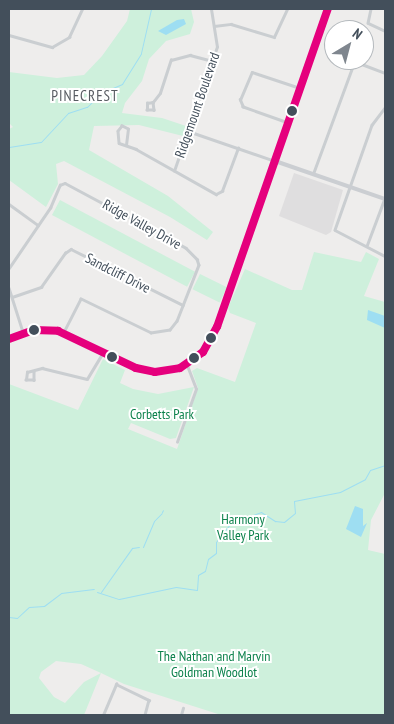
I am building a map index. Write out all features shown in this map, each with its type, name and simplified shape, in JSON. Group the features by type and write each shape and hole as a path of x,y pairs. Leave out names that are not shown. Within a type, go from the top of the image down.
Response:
{"street":[{"path":"9,35 52,47 69,37 82,9"},
{"name":"Ridgemount Boulevard","path":"174,172 217,44 211,9"},
{"path":"214,26 232,24 274,37 287,9"},
{"path":"9,339 24,332 45,329 64,333 149,372 168,372 186,365 203,352 212,338 328,9"},
{"path":"371,9 368,23 385,31"},
{"path":"153,102 154,110 147,110 147,103 153,102 160,93 171,60 190,55 212,61"},
{"path":"313,174 353,65 359,62 385,72"},
{"path":"288,123 243,107 240,100 252,72 300,88"},
{"path":"385,108 372,124 335,232 367,245 385,256"},
{"path":"126,145 128,129 122,126 117,140 174,172 220,194 238,148"},
{"path":"188,131 385,198 367,245"},
{"name":"Ridge Valley Drive","path":"9,268 38,225 60,185 65,183 186,248 199,265 175,326 157,334 81,299 64,333"},
{"path":"9,204 38,225"},
{"name":"Sandcliff Drive","path":"12,297 40,287 65,252 71,248 183,305"},
{"path":"9,288 24,332"},
{"path":"34,372 34,380 26,380 27,372 34,372 44,368 87,379 103,352"},
{"path":"176,442 196,389 186,365"},
{"path":"103,715 116,684 149,700 145,715"},
{"path":"181,715 183,708"}],"shaded area":[{"path":"294,173 343,190 331,232 326,235 279,216"}],"green space":[{"path":"130,9 191,9 194,22 190,34 166,41 149,59 142,81 125,103 122,113 162,118 186,126 183,136 139,125 94,126 89,150 168,196 213,232 207,240 170,217 64,161 56,164 58,184 46,207 9,180 9,129 13,127 9,123 9,72 57,78 84,75 102,56 127,21"},
{"path":"60,200 195,272 187,287 52,215"},
{"path":"314,252 361,262 366,252 379,259 364,296 385,302 385,493 371,520 368,550 385,554 385,715 221,715 124,684 101,673 84,715 9,715 9,384 78,410 103,359 125,370 120,383 133,389 158,394 194,387 176,438 170,439 131,423 128,429 177,449 198,388 192,371 197,368 235,382 256,323 230,313 228,308 245,269 292,290 302,290","holes":["56,661 81,664 101,673 84,682 65,703 54,697 39,678 41,672"]},
{"path":"200,274 227,287 220,302 193,289"}],"water":[{"path":"184,19 186,24 166,35 158,31 177,20"},
{"path":"368,310 385,316 385,328 367,320"},
{"path":"355,506 363,509 363,526 367,523 361,537 346,529"}],"waterway":[{"path":"9,147 41,142 68,113 87,107 101,93 122,84 141,53 151,9"},
{"path":"97,592 119,599 176,587 197,590 198,575 205,571 208,559 216,553 216,542 231,523 261,512 275,521 284,522 295,513 294,501 340,492 365,479 370,470 385,465"},
{"path":"143,547 154,521 162,513"},
{"path":"101,592 132,548 139,547"},
{"path":"9,617 17,618 29,607 44,606 61,593 94,589"}],"transit line":[{"path":"9,339 34,330 58,331 136,368 155,372 180,368 203,352 217,327 328,9"}],"district":[{"name":"PINECREST","path":"85,96"}],"park label":[{"name":"Corbetts Park","path":"162,414"},
{"name":"Harmony Valley Park","path":"243,528"},
{"name":"The Nathan and Marvin Goldman Woodlot","path":"214,664"}]}
